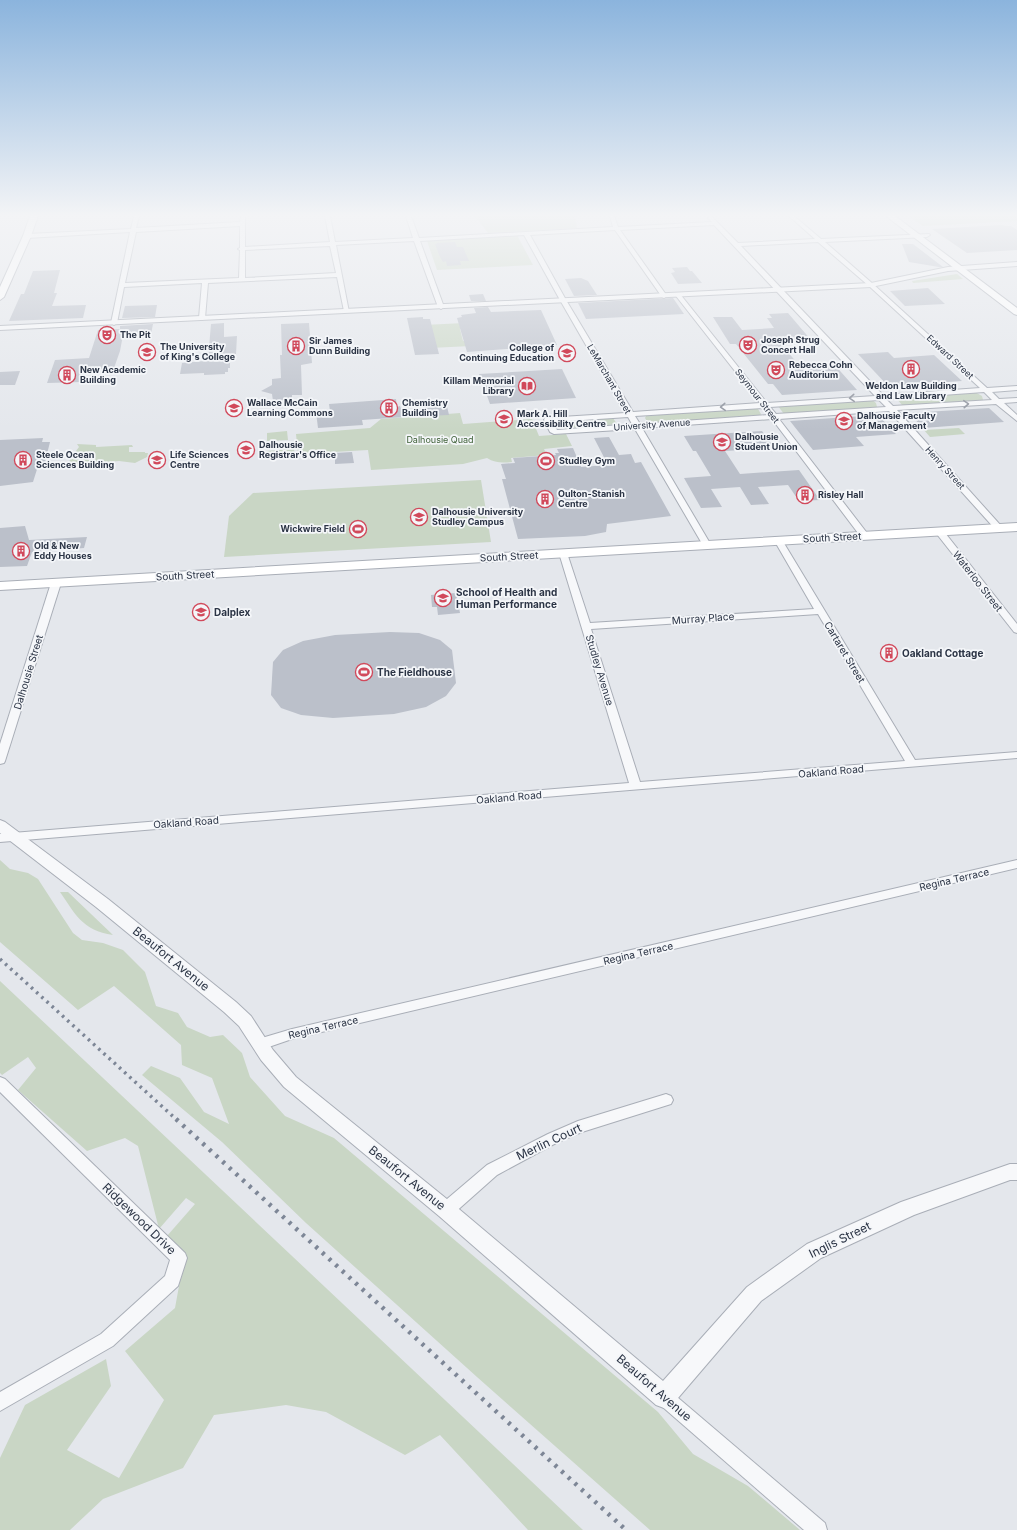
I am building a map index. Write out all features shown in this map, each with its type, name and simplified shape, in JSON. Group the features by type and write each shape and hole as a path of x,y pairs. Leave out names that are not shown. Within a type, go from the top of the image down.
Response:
{"main road":[{"path":"984,287 1017,312"},
{"path":"997,287 1017,302"},
{"name":"South Street","path":"0,586 1017,526"}],"street":[{"path":"114,323 121,287"},
{"path":"202,318 204,287"},
{"path":"342,287 347,311"},
{"path":"434,287 441,307"},
{"name":"LeMarchant Street","path":"556,287 707,545"},
{"path":"658,287 664,296"},
{"name":"Henry Street","path":"779,287 892,409 999,528"},
{"path":"0,328 828,287"},
{"name":"Edward Street","path":"874,287 1017,419"},
{"name":"Seymour Street","path":"678,295 764,404 864,536"},
{"name":"University Avenue","path":"1017,388 629,413 548,420 554,432 1017,400"},
{"name":"Waterloo Street","path":"939,531 1017,630"},
{"name":"Cartaret Street","path":"778,540 912,764"},
{"name":"Studley Avenue","path":"563,553 636,786"},
{"name":"Dalhousie Street","path":"0,761 56,583"},
{"name":"Murray Place","path":"587,626 820,611"},
{"name":"Oakland Road","path":"8,837 1017,755"},
{"name":"Beaufort Avenue","path":"0,825 8,837 102,903 230,1007 245,1021 276,1068 290,1082 446,1210 818,1530"},
{"name":"Regina Terrace","path":"260,1044 292,1034 1017,864"},
{"name":"Ridgewood Drive","path":"0,1083 179,1258 172,1281 107,1340 0,1402"},
{"name":"Merlin Court","path":"446,1210 492,1170 553,1138 578,1127 666,1100"},
{"name":"Inglis Street","path":"664,1397 754,1294 814,1251 908,1208 1010,1172 1017,1172"}],"green space":[{"path":"464,323 460,329 463,341 470,341 471,346 430,348 424,325"},
{"path":"975,392 982,396 983,400 905,406 902,405 897,399 898,398"},
{"path":"871,399 876,403 877,407 784,414 778,406"},
{"path":"754,408 758,409 761,414 760,415 651,423 648,423 645,418 646,416"},
{"name":"Dalhousie Quad","path":"460,413 463,424 532,419 539,436 566,434 572,446 544,449 547,455 511,458 512,462 499,462 487,458 463,464 371,470 368,450 298,454 296,434 370,428 381,419"},
{"path":"613,418 617,424 577,428 573,427 571,422 575,420"},
{"path":"959,428 965,434 930,437 924,430"},
{"path":"287,431 288,440 267,441 267,433"},
{"path":"77,444 96,445 96,447 132,445 133,447 129,447 129,452 148,453 147,457 135,463 119,461 81,464 80,468 68,469 71,454 79,447"},
{"path":"294,449 295,455 267,457 267,451"},
{"name":"Wickwire Field","path":"481,480 491,542 224,557 229,516 253,493"},
{"path":"0,860 10,869 28,873 38,879 73,933 82,940 103,943 123,950 145,972 156,1006 178,1013 187,1027 210,1037 223,1035 242,1053 250,1077 285,1116 334,1138 658,1412 693,1454 748,1486 800,1530 650,1530 306,1223 222,1142 142,1075 151,1066 180,1078 204,1112 229,1124 212,1078 182,1065 181,1045 114,986 78,1010 0,942"},
{"path":"60,892 68,892 113,935 102,933 87,925 76,914"},
{"path":"0,981 583,1530 528,1530 440,1435 405,1455 326,1412 286,1405 214,1415 183,1468 103,1499 70,1530 0,1530 0,1458 25,1405 106,1359 111,1386 67,1450 119,1478 164,1400 125,1351 175,1308 185,1253 167,1236 195,1204 186,1198 159,1229 138,1146 125,1138 87,1151 18,1090 36,1068 28,1057 2,1075 0,1073"}],"building":[{"path":"27,287 55,287 54,293 57,293 52,306 86,305 83,318 9,321 21,294 24,294"},
{"path":"569,287 592,287 597,295 574,296"},
{"path":"928,288 945,304 905,306 890,291"},
{"path":"483,294 486,301 471,301 469,295"},
{"path":"673,298 684,314 586,319 578,303"},
{"path":"157,305 155,317 122,318 125,306"},
{"path":"488,307 491,312 541,310 557,345 467,352 457,318 462,317 461,315 476,313 474,308"},
{"path":"788,313 811,340 779,342 799,365 833,363 857,390 782,395 773,384 768,384 736,344 730,344 713,317 732,317 742,330 774,328 767,318 772,318 769,314"},
{"path":"423,317 423,319 430,319 439,354 415,355 407,318"},
{"path":"224,323 224,337 237,336 236,354 230,354 230,368 228,368 228,372 225,372 225,374 204,375 204,373 180,374 182,363 205,361 205,359 208,359 211,324"},
{"path":"309,323 312,363 301,365 302,395 292,395 292,400 273,401 272,394 261,391 272,385 272,379 281,378 281,324"},
{"path":"153,324 151,334 123,335 120,351 114,368 86,370 82,382 47,383 55,360 89,358 98,330 120,329 120,326"},
{"name":"Weldon Law Building and Law Library","path":"888,352 894,358 934,355 962,381 888,386 858,354"},
{"name":"Killam Memorial Library","path":"562,369 576,398 490,404 479,374"},
{"path":"20,371 15,385 0,385 0,372"},
{"path":"396,399 397,407 400,406 404,417 362,420 363,425 318,428 316,412 330,411 329,404"},
{"path":"446,402 449,415 426,416 423,405"},
{"path":"989,408 1004,422 923,428 909,413"},
{"path":"878,415 896,434 856,437 864,446 813,450 790,421"},
{"path":"762,431 773,446 769,446 770,448 725,451 740,474 799,470 820,500 799,501 788,485 758,487 769,504 751,505 740,487 711,489 722,507 701,508 684,478 711,476 696,451 693,451 684,436"},
{"path":"609,437 619,455 631,454 635,463 641,462 671,516 607,524 606,532 585,536 518,539 502,479 506,479 501,464 515,463 513,458 556,455 555,453 559,453 557,449 573,448 581,467 608,465 594,438"},
{"name":"Steele Ocean Sciences Building","path":"43,438 42,442 50,442 45,462 39,463 33,482 0,486 0,440"},
{"path":"352,452 354,463 335,464 335,453"},
{"name":"Old & New Eddy Houses","path":"25,526 29,540 87,537 84,548 32,552 27,566 0,567 0,528"},
{"path":"456,593 460,613 438,615 437,607 432,607 431,595"},
{"name":"The Fieldhouse","path":"390,632 419,633 440,640 452,650 456,683 446,696 426,707 394,714 333,718 301,715 281,708 271,695 273,662 283,650 303,641 335,635"}],"railway":[{"path":"0,959 177,1120"},
{"path":"176,1119 626,1530"}],"place":[{"name":"The Pit","path":"107,335"},
{"name":"Joseph Strug Concert Hall","path":"748,345"},
{"name":"Sir James Dunn Building","path":"296,346"},
{"name":"The University of King's College","path":"147,352"},
{"name":"College of Continuing Education","path":"567,353"},
{"name":"Weldon Law Building and Law Library","path":"911,369"},
{"name":"Rebecca Cohn Auditorium","path":"776,370"},
{"name":"New Academic Building","path":"67,375"},
{"name":"Killam Memorial Library","path":"527,386"},
{"name":"Wallace McCain Learning Commons","path":"234,408"},
{"name":"Chemistry Building","path":"389,408"},
{"name":"Mark A. Hill Accessibility Centre","path":"504,419"},
{"name":"Dalhousie Faculty of Management","path":"844,421"},
{"name":"Dalhousie Student Union","path":"722,442"},
{"name":"Dalhousie Registrar's Office","path":"246,450"},
{"name":"Steele Ocean Sciences Building","path":"23,460"},
{"name":"Life Sciences Centre","path":"157,460"},
{"name":"Studley Gym","path":"546,461"},
{"name":"Risley Hall","path":"805,495"},
{"name":"Oulton-Stanish Centre","path":"545,499"},
{"name":"Dalhousie University Studley Campus","path":"419,517"},
{"name":"Wickwire Field","path":"358,529"},
{"name":"Old & New Eddy Houses","path":"21,551"},
{"name":"School of Health and Human Performance","path":"443,598"},
{"name":"Dalplex","path":"201,612"},
{"name":"Oakland Cottage","path":"889,653"},
{"name":"The Fieldhouse","path":"364,672"}]}
